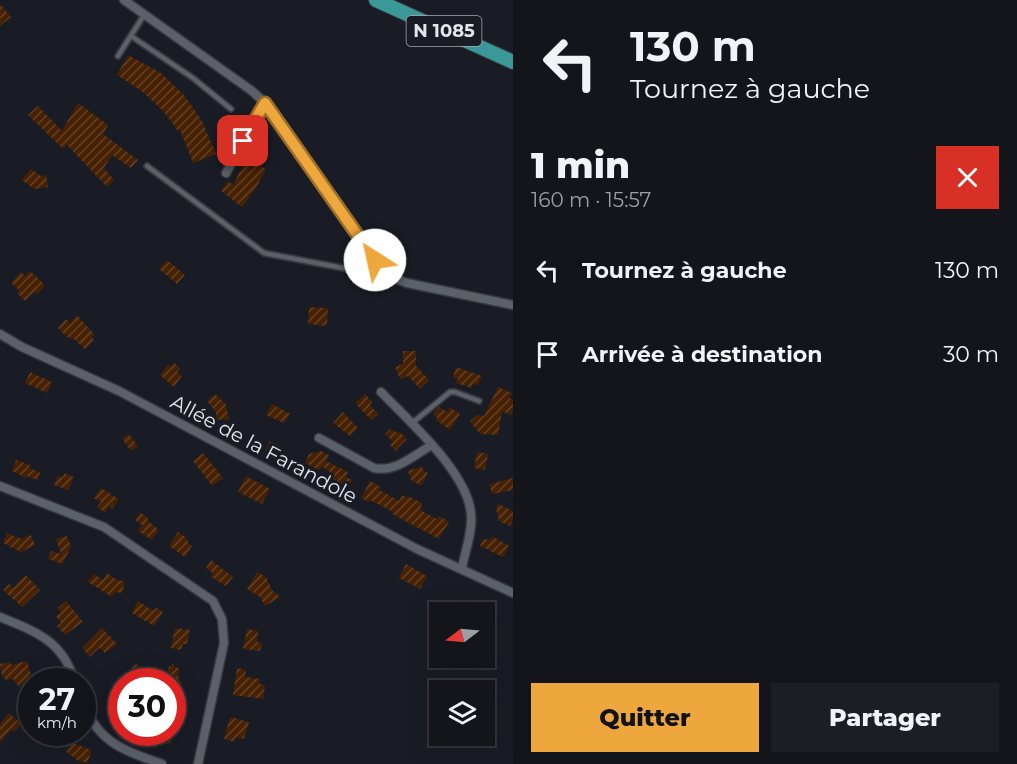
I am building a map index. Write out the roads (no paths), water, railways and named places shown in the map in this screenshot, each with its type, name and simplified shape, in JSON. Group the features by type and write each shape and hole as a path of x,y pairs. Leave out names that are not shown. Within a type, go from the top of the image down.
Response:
{"main road":[{"name":"N 1085","path":"376,0 513,62"}],"street":[{"path":"124,0 252,91 265,103 385,272 407,283 513,304"},
{"path":"226,173 265,103"},
{"name":"Allée de la Farandole","path":"0,334 22,347 119,391 417,549 513,593"},
{"path":"381,392 432,445 452,470 465,494 471,513 462,568"},
{"path":"319,438 374,468 383,470 392,468 432,445"},
{"path":"0,486 104,527 213,602 222,619 224,643 198,764"},
{"path":"0,617 35,632 50,643 62,654 69,668"},
{"path":"96,727 108,740 122,749 162,764"}],"lane":[{"path":"118,56 144,15"},
{"path":"131,36 193,78 231,109"},
{"path":"147,166 264,253 364,272 379,274 385,272"},
{"path":"411,424 450,392 479,400"}]}
